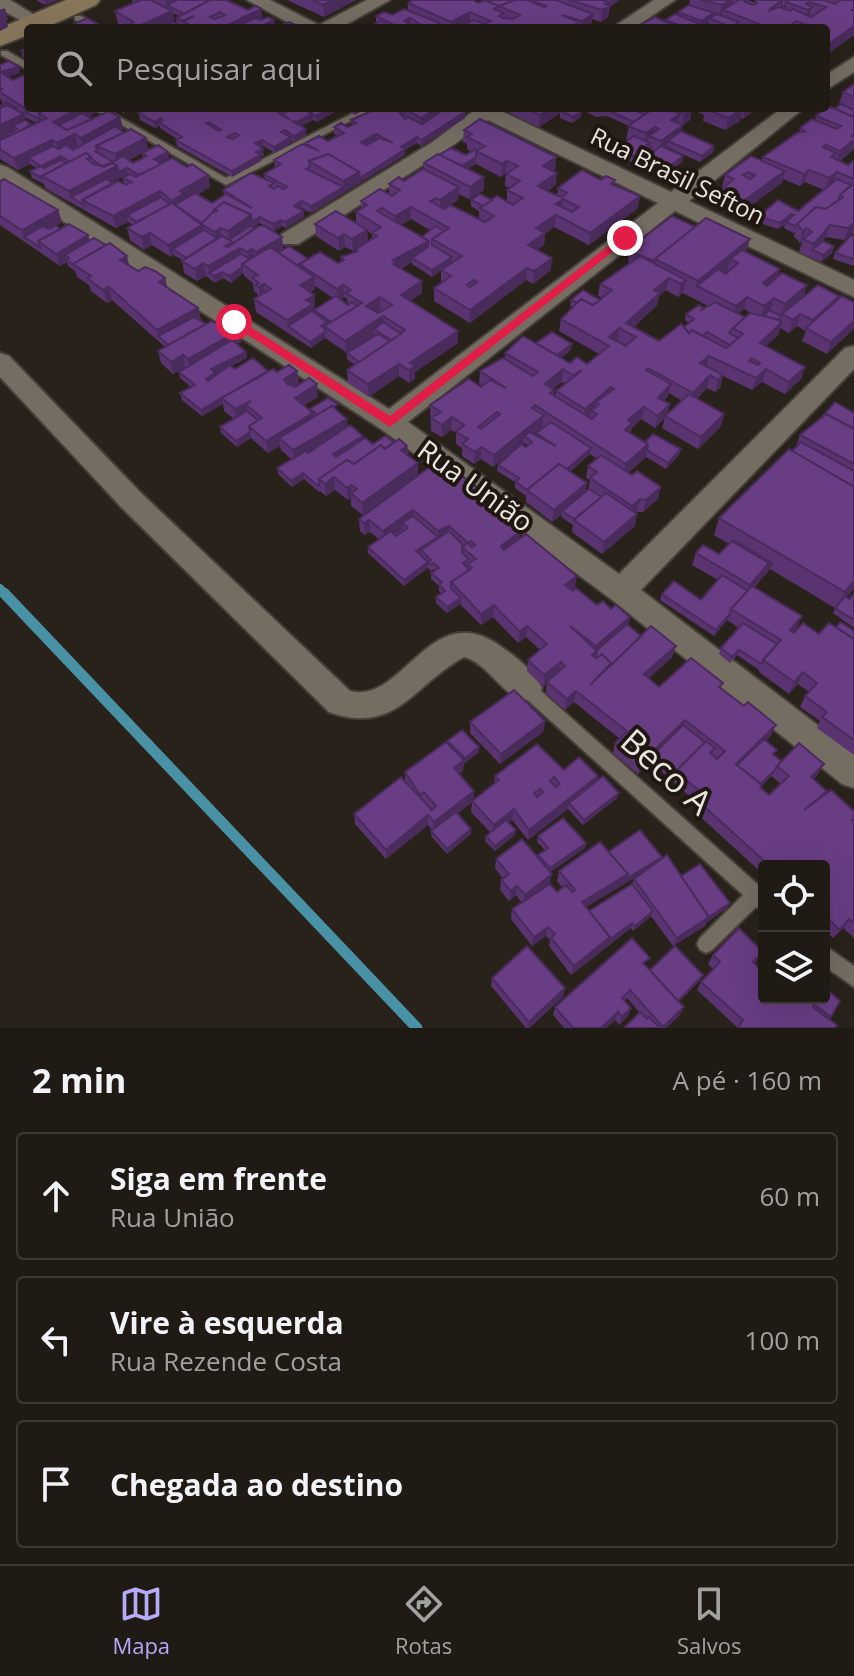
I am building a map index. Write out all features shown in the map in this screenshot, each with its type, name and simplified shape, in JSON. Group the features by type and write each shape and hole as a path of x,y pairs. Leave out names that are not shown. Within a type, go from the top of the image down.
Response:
{"street":[{"path":"60,24 118,0"},
{"path":"256,0 304,24"},
{"path":"334,24 381,0"},
{"path":"627,24 666,0"},
{"path":"0,2 33,24"},
{"path":"830,81 854,63"},
{"path":"290,239 438,147 481,112"},
{"name":"Rua Brasil Sefton","path":"491,112 854,289"},
{"path":"390,422 789,112"},
{"name":"Rua União","path":"0,171 390,422 621,591 854,773"},
{"path":"621,591 854,354"},
{"path":"0,362 131,500 340,702 352,709 371,707 461,644 485,651 526,688"}],"lane":[{"path":"104,112 226,182 363,112"},
{"name":"Beco A","path":"526,688 758,897"},
{"path":"706,944 758,901"},
{"path":"830,959 854,978"}],"building":[{"path":"141,0 151,0 172,11 144,24 131,24 134,22 115,11"},
{"path":"177,0 210,0 184,14 167,5"},
{"path":"210,0 226,0 248,10 256,6 261,9 229,24 184,22 194,16 182,21 176,18","holes":["220,12 225,15 215,19 210,17"]},
{"path":"312,0 333,0 323,5"},
{"path":"413,0 473,0 478,3 485,0 499,6 515,0 527,0 544,7 531,0 556,0 593,14 582,21 562,15 579,22 576,24 485,24 491,21 470,12 451,22 408,3","holes":["499,6 520,15 512,19 503,18 499,16 504,13 494,9"]},
{"path":"515,0 499,6 488,2"},
{"path":"569,0 602,0 610,6 602,10"},
{"path":"700,0 730,0 722,5"},
{"path":"739,0 748,0 745,2 753,5 757,0 782,0 768,11 779,7 811,17 826,7 809,2 806,4 812,7 808,10 786,2 824,0 835,4 841,0 854,0 854,26 830,43 830,24 796,21 792,24 760,24 723,10"},
{"path":"689,5 714,13 701,21 678,12"},
{"path":"404,9 440,23 420,24 410,18 404,21 407,24 392,24 376,16 384,12 392,15"},
{"path":"675,14 700,24 676,24 665,20"},
{"path":"717,14 739,22 724,24 709,18"},
{"path":"268,17 274,20 266,24 242,24 255,18 261,20"},
{"path":"655,17 672,24 642,24"},
{"path":"87,18 98,24 74,24"},
{"path":"9,61 19,67 0,72 0,65"},
{"path":"0,72 13,80 24,75 24,106 0,92"},
{"path":"854,84 854,97 843,92"},
{"path":"841,104 854,110 854,117 835,109"},
{"path":"7,105 24,114 0,125 0,108"},
{"path":"830,107 854,117 854,140 840,151 826,145 823,147 836,153 831,157 848,165 854,160 854,179 837,172 829,178 809,170 804,174 763,157 797,133 805,131 800,128 812,119 837,129 841,126 816,116 821,112 830,112"},
{"path":"25,112 41,112 40,119"},
{"path":"72,112 53,122 67,130 107,112 120,117 81,138 75,134 57,143 52,140 14,158 0,149 0,140 47,118 39,113"},
{"path":"281,112 279,113 290,120 283,114 312,114 297,122 292,121 306,129 294,136 285,130 281,132 291,137 274,147 262,140 255,143 263,149 256,152 260,155 232,171 176,140 182,137 159,122 163,120 161,118 154,122 139,113"},
{"path":"369,112 399,112 405,119 408,117 422,124 440,112 465,112 421,140 417,137 401,147 405,149 360,178 359,172 328,154 309,161 310,167 306,169 344,187 311,206 302,201 294,206 304,211 285,222 281,220 273,224 260,217 252,221 251,215 224,202 201,225 175,205 195,193 212,203 226,194 252,208 223,190 251,173 274,183 269,186 274,189 287,187 264,174 281,164 274,160 302,144 319,151 305,143 319,136 328,141 344,133 334,127 341,123 348,127 356,123 351,120","holes":["376,134 393,143 380,138 366,145 361,142"]},
{"path":"410,112 431,112 421,118"},
{"path":"563,112 580,112 573,117"},
{"path":"612,112 645,115 634,122"},
{"path":"649,112 675,112 680,114 671,120 683,125 661,141 649,136 659,129 655,127 646,133 628,126"},
{"path":"713,112 737,112 728,118"},
{"path":"82,113 92,119 67,130 59,125"},
{"path":"480,119 556,157 543,166 557,173 538,186 551,193 562,197 567,193 558,188 582,170 601,180 606,176 615,180 611,184 640,196 590,233 556,215 536,228 545,233 528,245 552,258 534,271 527,268 470,310 434,288 451,276 441,270 462,256 432,239 449,228 411,207 395,216 382,208 377,211 429,241 393,260 396,262 393,264 422,281 401,295 458,331 410,363 415,366 409,370 399,364 368,384 347,370 405,330 383,316 345,341 324,326 362,303 346,293 351,290 343,285 337,289 299,264 320,252 338,263 344,260 341,257 358,251 356,249 377,236 372,233 381,227 356,212 367,205 361,201 380,189 392,196 400,190 389,184 399,177 404,181 423,169 459,187 440,200 430,201 444,209 450,205 485,222 494,216 480,208 497,196 513,205 523,198 507,190 520,181 506,174 518,166 507,161 502,164 476,151 485,146 467,137 472,134 464,130","holes":["563,199 579,207 572,212 556,204","380,297 392,305 378,313 366,306"]},
{"path":"25,120 31,124 28,127 0,140 17,129 12,126"},
{"path":"116,126 124,133 96,146 95,151 113,162 123,156 133,163 147,156 142,153 158,145 168,152 154,159 162,164 139,175 127,168 119,172 112,163 102,166 86,153 70,162 61,156 41,166 28,158 53,146 59,149 66,145 73,150"},
{"path":"131,129 146,138 115,154 96,146"},
{"path":"681,131 714,146 702,156 668,141"},
{"path":"634,136 652,147 637,158 617,148"},
{"path":"661,146 683,156 663,171 642,161"},
{"path":"451,148 466,155 475,149 476,157 462,166 439,155"},
{"path":"86,153 93,164 104,167 112,163 117,166 69,191 42,176"},
{"path":"328,154 359,172 343,181 309,161"},
{"path":"438,154 484,177 470,187 424,163"},
{"path":"751,156 785,171 742,202 719,191 734,179 725,175","holes":["748,172 755,175 750,179 743,175"]},
{"path":"172,158 187,167 192,164 208,175 180,191 184,193 172,201 160,191 113,216 82,200 118,181 126,185 132,182 123,178 130,174 136,177"},
{"path":"61,160 66,163 42,178 30,171 41,166 44,168"},
{"path":"4,179 58,210 22,230 0,216 0,181"},
{"path":"106,179 113,183 82,200 84,205 71,197"},
{"path":"837,179 851,185 838,201 826,209 816,207 795,226 786,222 794,215 791,214 780,223 759,216 778,200 798,211"},
{"path":"854,183 854,223 848,228 830,225 814,244 803,239 812,232 806,228 803,231 797,224 816,207 826,209 843,197 840,195"},
{"path":"480,194 492,200 483,206 471,200"},
{"path":"161,197 170,204 137,222 127,215"},
{"path":"224,202 251,215 228,231 220,228 215,232 201,224 218,211 214,210"},
{"path":"172,203 202,225 168,245 150,233 142,237 127,228"},
{"path":"336,211 367,230 352,239 344,234 338,238 315,224"},
{"path":"672,216 696,227 655,261 634,253 630,248"},
{"path":"706,218 750,239 698,281 655,259"},
{"path":"69,224 88,235 56,254 38,241"},
{"path":"56,225 60,229 38,241 40,247 24,237 43,226 49,229"},
{"path":"250,226 255,228 232,244 229,240"},
{"path":"259,226 265,226 282,237 256,252 240,248 208,266 203,263 195,269 182,261 222,236 232,242 225,246 228,247"},
{"path":"435,226 444,231 432,239 432,245 452,257 432,270 412,258 428,247 429,241 422,237"},
{"path":"204,230 217,238 186,258 173,249"},
{"path":"851,235 854,236 854,259 835,253"},
{"path":"94,238 106,245 73,264 66,260 69,258 65,255"},
{"path":"823,241 834,246 823,255 812,250"},
{"path":"110,243 127,256 120,260 138,271 145,267 155,271 165,278 159,282 198,308 157,330 109,287 103,290 87,278 91,276 73,264"},
{"path":"289,246 308,259 298,266 278,253"},
{"path":"270,247 314,277 300,285 314,295 306,300 313,304 287,320 254,299 271,289 264,284 256,285 259,283 252,278 258,275 242,264"},
{"path":"742,250 780,269 763,283 767,286 782,273 807,285 785,304 774,298 764,306 747,297 736,306 697,286 718,269 726,274 738,263 730,259"},
{"path":"241,254 250,259 230,276 222,272 214,276 209,273"},
{"path":"640,256 686,280 681,284 669,278 654,290 660,293 626,323 659,341 681,324 689,333 692,330 726,348 743,334 733,328 750,313 776,319 782,322 760,343 805,367 789,382 766,369 756,378 709,356 700,363 723,375 718,380 710,375 693,393 648,368 646,370 671,384 658,398 670,404 658,416 644,407 628,420 632,423 625,430 648,444 626,464 535,405 532,408 544,415 494,455 481,447 475,452 462,444 468,439 456,432 464,425 452,417 442,425 431,418 441,412 430,405 469,379 481,387 490,380 506,388 480,371 503,358 533,376 538,372 505,353 523,336 570,363 577,357 587,364 609,346 561,319 581,299 593,305 612,290 600,284","holes":["619,328 636,337 626,346 609,337","563,369 573,375 582,370 556,391 585,409 611,387 614,389 596,402 599,404 591,411 597,414 592,419 550,393 554,390 545,384","497,412 500,414 481,429 478,427"]},
{"path":"818,285 839,296 813,320 800,314 793,320 782,314"},
{"path":"583,290 600,300 593,305 581,299 577,303 571,300"},
{"path":"336,296 348,305 352,302 357,306 331,322 314,310"},
{"path":"842,296 854,302 854,321 831,342 806,328"},
{"path":"715,302 745,317 729,333 738,338 730,345 707,332 703,336 692,330 689,333 684,327 694,319 686,314 699,305 704,308 700,311"},
{"path":"769,310 781,316 780,320 764,316"},
{"path":"312,311 327,322 321,326 325,332 310,342 288,326"},
{"path":"194,317 206,324 168,345 158,336"},
{"path":"212,321 222,326 228,323 239,330 188,359 183,355 171,362 158,351"},
{"path":"383,322 401,334 391,340 374,329"},
{"path":"552,332 572,344 557,355 536,343"},
{"path":"378,334 390,341 359,362 347,353"},
{"path":"232,340 246,352 211,369 215,373 206,379 208,381 230,365 235,369 253,358 268,371 201,410 180,393 195,385 179,372"},
{"path":"289,365 297,371 284,379 287,384 295,387 309,378 317,384 295,398 313,413 266,441 249,426 262,418 246,405 251,401 235,409 222,398 273,369 277,372"},
{"path":"689,394 724,414 701,437 665,416"},
{"path":"328,398 338,404 318,415 310,409"},
{"path":"835,402 854,413 854,429 826,414 821,418"},
{"path":"332,406 347,419 293,450 279,438"},
{"path":"247,411 258,420 249,426 250,432 236,441 220,427"},
{"path":"826,414 854,429 854,464 800,435"},
{"path":"551,422 591,448 567,469 559,464 527,490 516,482 519,478 498,465 521,444 526,447 532,442 524,436 530,432 556,446 536,433"},
{"path":"350,425 363,436 333,454 336,457 365,438 373,444 385,436 394,442 385,449 381,445 354,464 347,460 319,479 318,486 303,473 291,481 277,468 306,451 308,453"},
{"path":"653,434 681,449 668,463 647,450 648,444 645,442"},
{"path":"399,439 407,446 401,450 418,463 362,503 351,493 357,489 351,485 347,488 334,477 325,484 319,479 347,460 354,464 381,445 385,449"},
{"path":"801,442 854,471 854,487 792,451"},
{"path":"789,449 854,487 854,581 845,592 719,518"},
{"path":"601,455 632,475 637,471 661,487 646,500 640,499 632,506 590,478 597,472 588,466"},
{"path":"559,464 587,483 554,510 527,490"},
{"path":"431,466 452,482 462,476 511,512 503,518 520,532 501,546 504,550 526,534 577,576 565,585 573,591 576,588 597,605 603,601 611,609 616,605 630,617 596,646 570,626 597,651 592,655 596,658 602,654 611,663 590,685 651,626 676,646 644,674 659,687 691,658 723,683 719,687 744,706 748,702 776,725 736,764 762,785 760,787 769,795 789,776 777,766 799,743 824,764 811,777 827,791 804,810 831,790 854,811 854,923 849,919 840,930 830,921 830,860 763,860 698,801 704,795 676,771 706,741 715,748 710,753 717,759 725,751 685,720 641,763 615,743 627,731 576,691 567,699 547,682 565,666 561,662 544,675 528,660 547,644 527,626 520,632 494,605 481,614 451,582 472,568 467,564 476,559 462,547 468,543 449,526 438,531 413,510 383,531 369,520 364,523 359,519"},
{"path":"589,489 602,497 574,519 562,511"},
{"path":"606,493 637,514 604,542 574,520"},
{"path":"413,516 438,537 416,551 428,562 404,580 368,547 391,531 396,536 408,528 402,523"},
{"path":"449,531 464,546 462,553 469,559 463,563 469,570 451,582 451,588 461,598 447,607 436,597 445,591 439,585 442,582 431,573 439,568 428,562 431,560 421,550"},
{"path":"732,541 769,563 750,585 696,553 703,545 719,554"},
{"path":"735,541 772,563 767,569 769,563"},
{"path":"722,575 748,591 716,630 662,594 674,581 701,600"},
{"path":"752,586 802,616 790,630 794,633 803,623 819,634 829,623 854,639 854,740 822,717 827,712 805,696 817,683 803,672 794,682 763,660 781,640 731,609"},
{"path":"854,594 854,620 835,608 845,596 849,599"},
{"path":"841,622 854,631 854,639 836,627"},
{"path":"743,623 777,644 762,664 739,650 732,657 721,648"},
{"path":"627,624 641,636 611,665 602,654 597,658 597,650"},
{"path":"514,690 545,721 501,754 470,722"},
{"path":"683,725 705,742 674,775 652,756"},
{"path":"462,730 479,747 465,758 447,741"},
{"path":"764,739 777,750 773,754 781,761 761,784 737,765"},
{"path":"446,742 464,760 454,768 474,791 434,822 428,815 386,850 354,814 401,777 432,810 436,806 424,792 420,795 405,772"},
{"path":"537,744 564,770 579,757 598,776 529,830 514,809 494,825 472,801 499,780 495,776","holes":["554,777 560,784 556,787 550,781"]},
{"path":"603,776 619,793 584,820 569,803"},
{"path":"456,812 471,829 447,849 431,831"},
{"path":"563,818 586,843 550,868 538,855 548,848 538,836"},
{"path":"506,820 516,830 495,846 486,836"},
{"path":"640,830 662,857 626,879 628,874 608,852"},
{"path":"522,839 552,874 525,895 517,886 511,891 501,880 509,874 496,859"},
{"path":"600,842 628,874 582,902 610,937 574,966 551,938 555,934 548,927 534,937 512,909 550,884 557,892 566,885 572,892 575,890 559,871"},
{"path":"667,855 709,917 677,938 634,879"},
{"path":"700,864 730,903 709,917 681,876"},
{"path":"632,884 653,911 635,926 632,923 608,941 610,937 589,911"},
{"path":"739,928 758,947 758,957 753,962 758,967 758,1004 814,1004 813,1007 837,1025 835,1028 738,1028 743,1020 701,982 720,962 713,955"},
{"path":"632,938 650,958 643,963 684,1007 663,1027 630,990 622,998 631,1008 622,1017 618,1012 601,1028 573,1028 555,1007"},
{"path":"527,946 565,988 529,1022 492,978"},
{"path":"675,946 703,975 678,1001 650,970"},
{"path":"830,992 840,1001 831,1017 814,1004 830,1004"},
{"path":"640,1012 647,1019 649,1017 660,1028 626,1028"}],"waterway":[{"path":"0,588 6,595"},
{"path":"4,593 417,1028"}],"route":[{"path":"234,322 390,422 625,238"}]}
